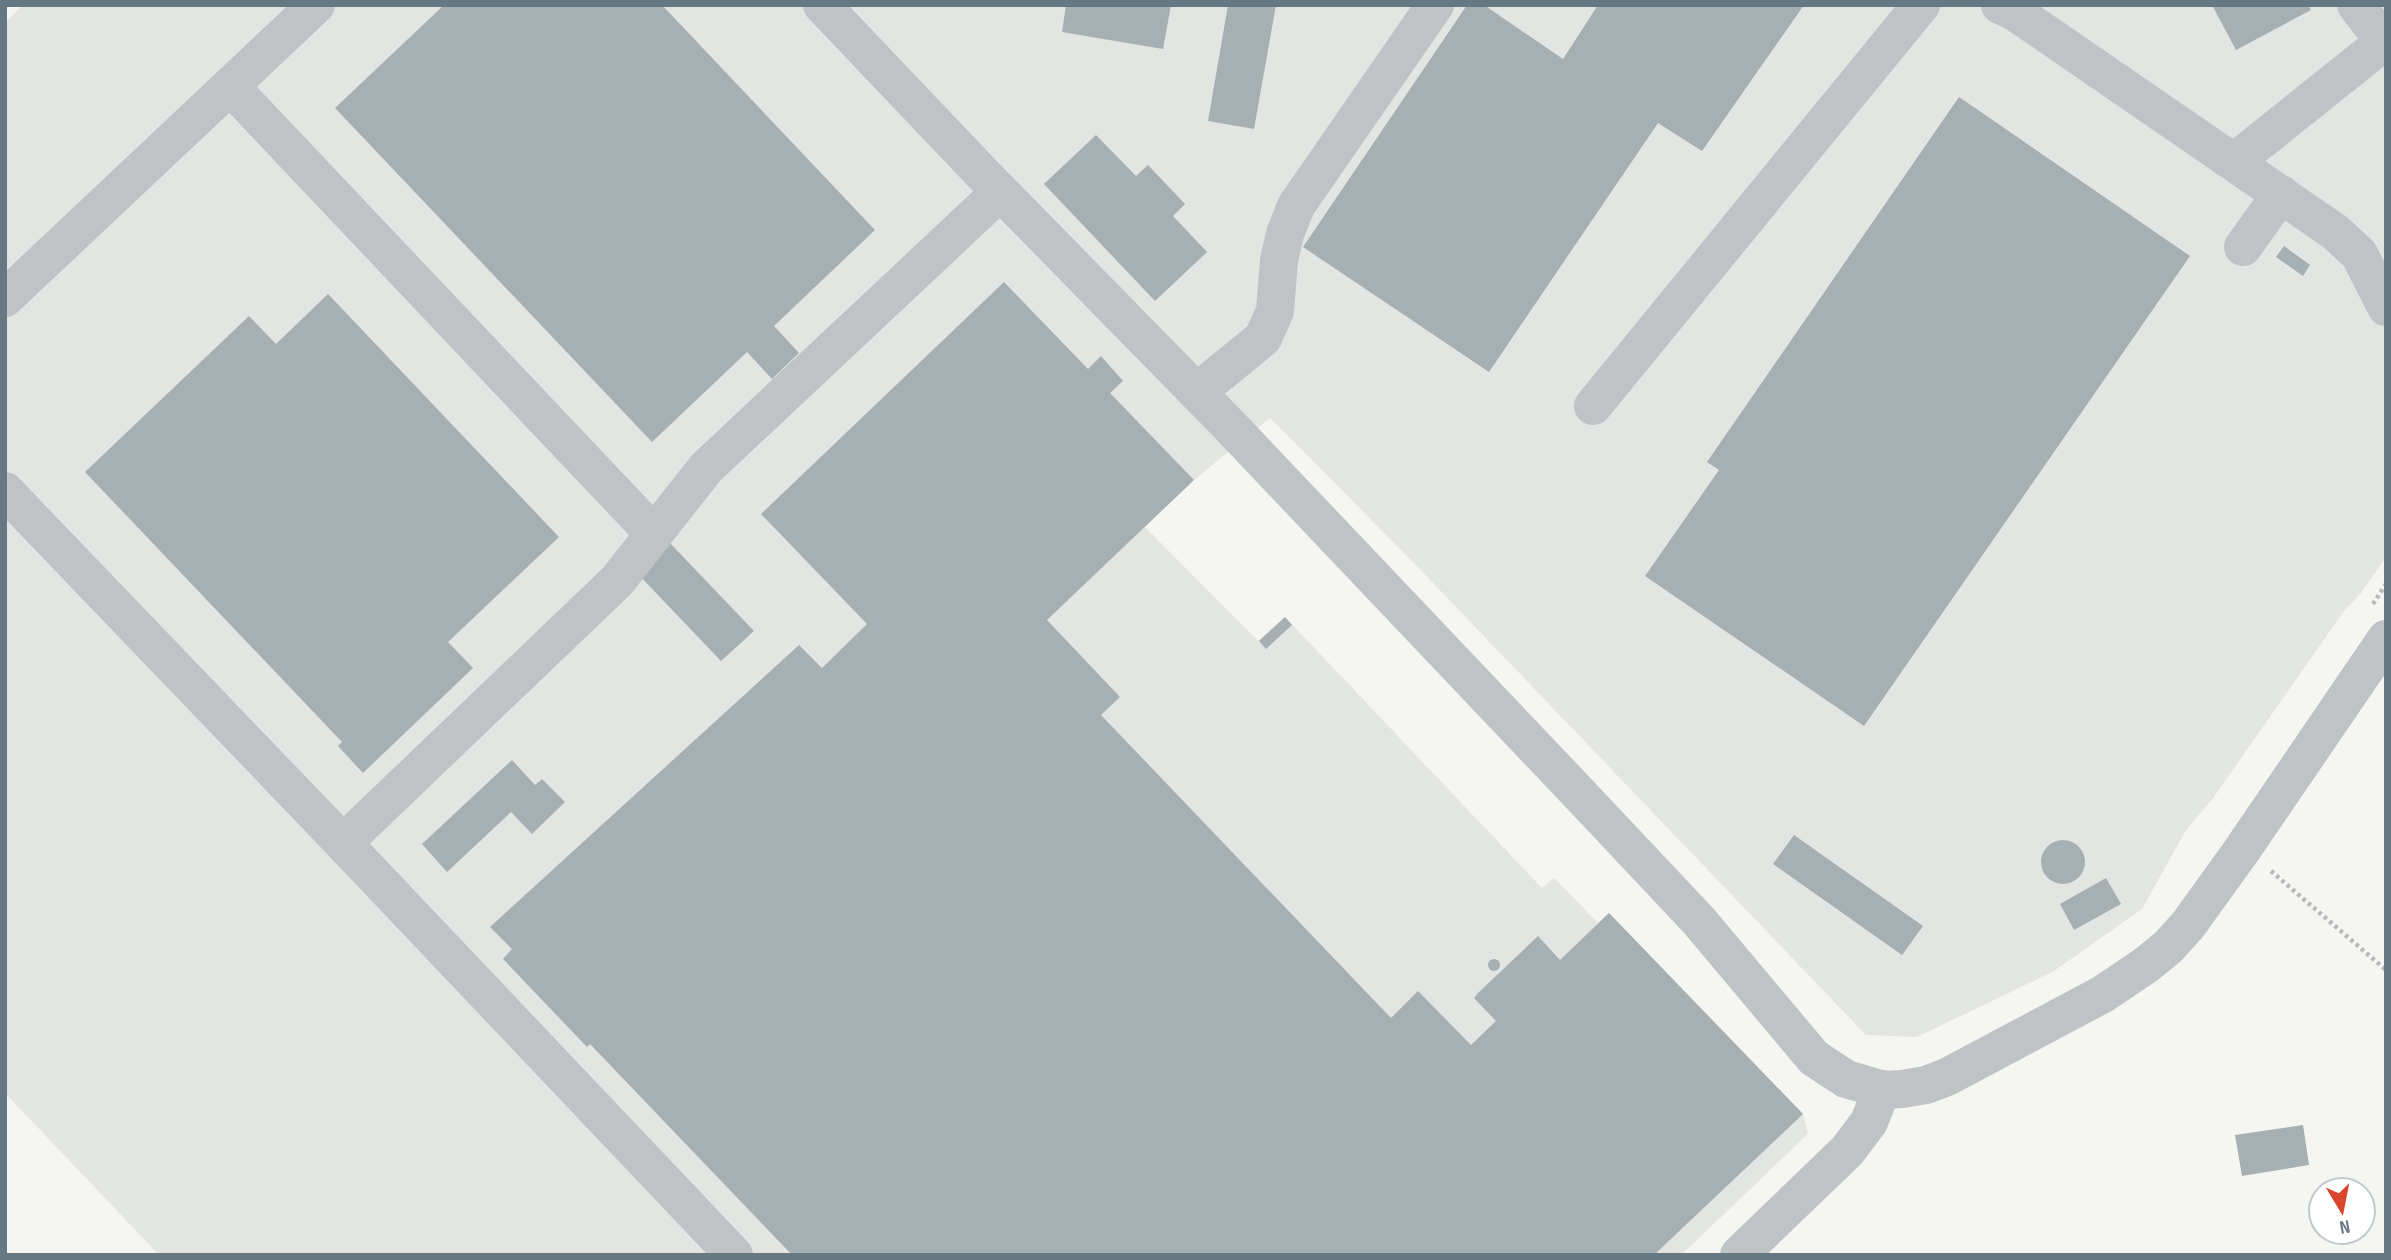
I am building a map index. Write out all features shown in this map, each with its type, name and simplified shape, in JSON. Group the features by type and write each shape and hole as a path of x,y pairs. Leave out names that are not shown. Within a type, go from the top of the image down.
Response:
{"street":[{"path":"5,298 316,5"},
{"path":"822,5 1000,192 1197,392 1699,921 1814,1058 1846,1079 1882,1089 1902,1089 1926,1085 1947,1077 2114,986 2168,947 2188,925 2242,850 2378,623"},
{"path":"1197,392 1263,338 1275,311 1279,260 1296,206 1435,5"},
{"path":"1593,406 1921,5"},
{"path":"2000,5 2015,12 2335,232 2359,254 2386,307"},
{"path":"2234,162 2385,43 2356,5"},
{"path":"230,86 654,534"},
{"path":"343,843 617,581 706,468 1000,192"},
{"path":"2243,247 2281,194"},
{"path":"5,491 734,1255"},
{"path":"1738,1255 1847,1152 1869,1122 1882,1089"}],"path":[{"path":"2378,623 2386,584"},
{"path":"2242,850 2386,970"}],"shaded area":[{"path":"22,5 2386,5 2386,557 2361,593 2344,611 2211,801 2186,830 2142,909 2054,971 1917,1037 1866,1035 1409,558 1270,418 1194,480 1145,527 1258,641 1285,617 1542,888 1554,878 1598,923 1609,913 1803,1114 1808,1134 1681,1255 159,1255 5,1093 5,23"}],"building":[{"path":"444,5 662,5 875,230 774,326 799,353 772,379 747,352 652,442 335,108"},
{"path":"1066,5 1171,5 1163,49 1062,32"},
{"path":"1228,5 1276,5 1254,129 1208,121"},
{"path":"1467,5 1484,5 1563,59 1598,5 1804,5 1702,151 1658,123 1489,372 1303,247"},
{"path":"2212,5 2308,5 2311,10 2236,50"},
{"path":"1959,97 2190,256 1864,726 1645,576 1719,470 1707,462"},
{"path":"1096,135 1136,176 1148,165 1185,204 1173,216 1207,252 1155,301 1044,184"},
{"path":"2284,246 2310,265 2303,276 2276,257"},
{"path":"1004,282 1088,369 1101,356 1123,381 1110,393 1194,480 1047,620 1120,697 1101,715 1391,1018 1418,991 1471,1045 1496,1021 1474,998 1478,993 1538,936 1560,960 1609,913 1803,1114 1654,1255 792,1255 590,1044 587,1047 503,959 512,949 490,927 799,645 822,668 867,624 761,514"},
{"path":"328,294 559,537 448,642 473,668 363,773 338,746 342,742 85,472 249,316 276,344"},
{"path":"668,541 754,631 721,661 636,572"},
{"path":"1285,617 1292,625 1266,649 1259,641"},
{"path":"512,760 535,785 542,779 565,802 532,834 511,812 447,872 422,844"},
{"path":"1794,835 1923,926 1902,955 1773,864"},
{"path":"2063,840 2072,841 2079,846 2084,853 2084,871 2079,878 2072,883 2063,884 2054,883 2047,878 2042,871 2041,862 2042,853 2047,846 2054,841"},
{"path":"2106,878 2121,904 2074,930 2060,904"},
{"path":"1494,959 1500,965 1494,971 1488,965"},
{"path":"2303,1125 2309,1165 2242,1176 2235,1135"}]}
